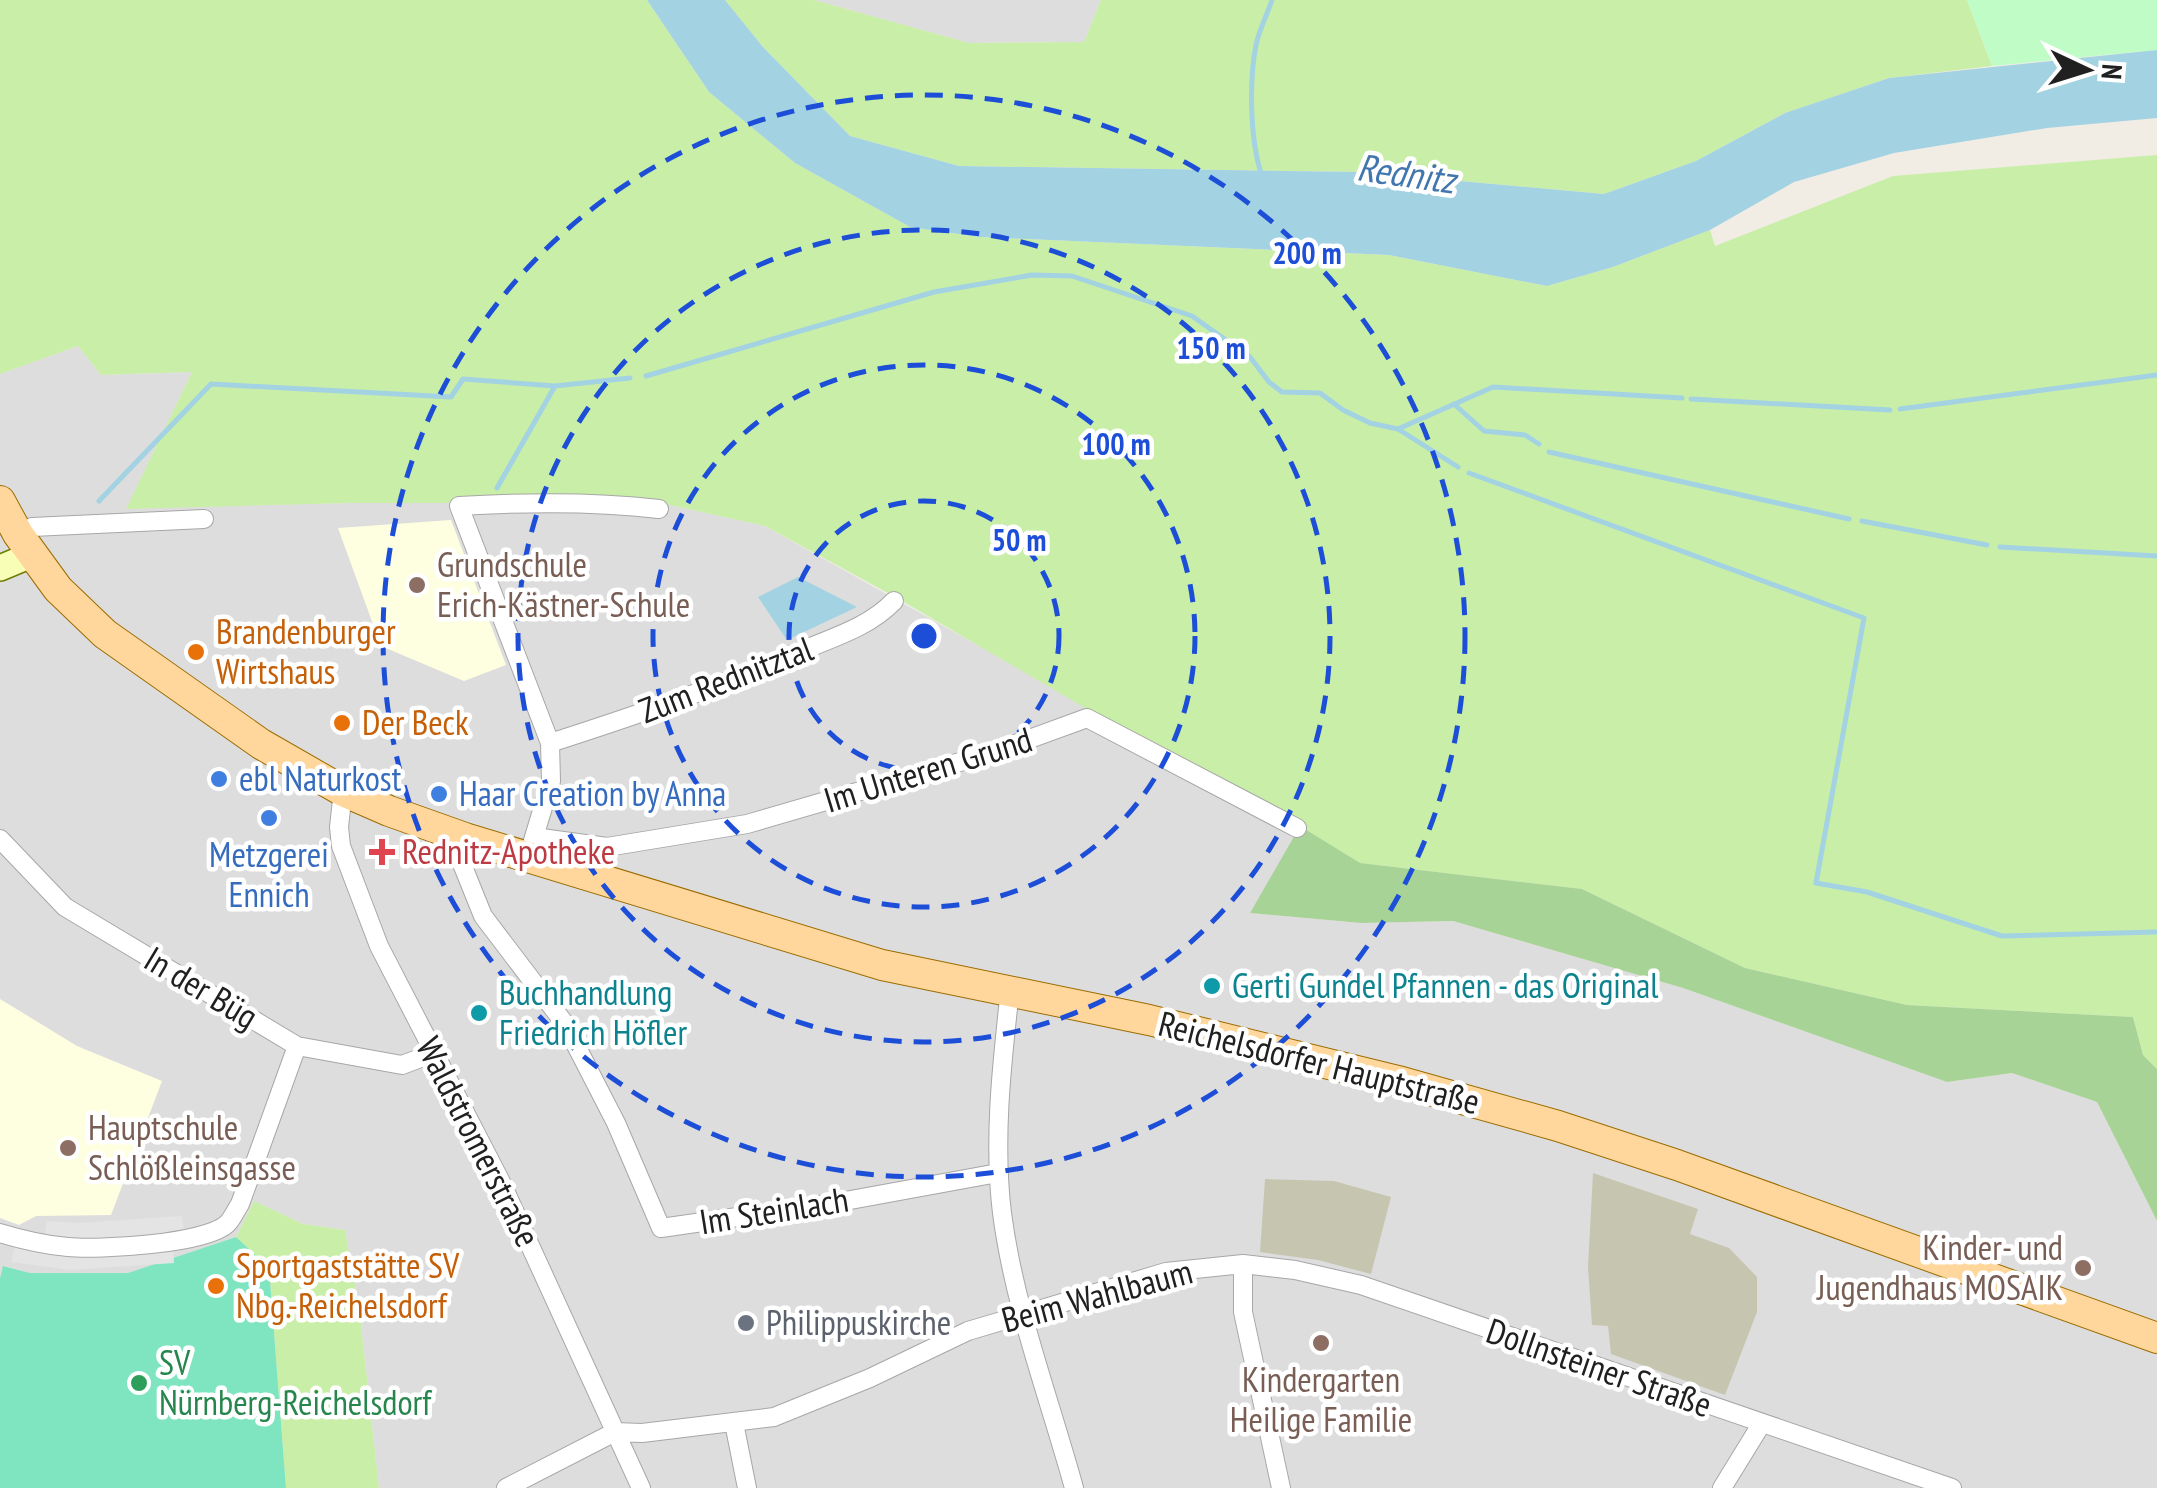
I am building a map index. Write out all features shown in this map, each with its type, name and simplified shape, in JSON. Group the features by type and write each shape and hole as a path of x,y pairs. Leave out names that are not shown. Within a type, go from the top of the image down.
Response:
{"main road":[{"name":"Reichelsdorfer Hauptstraße","path":"0,502 24,544 58,590 105,634 244,734 343,792 466,838 531,847 882,965 1291,1054 1558,1126 1695,1171 2157,1338"},
{"path":"0,568 24,544"}],"street":[{"path":"531,847 550,781 550,743 459,506 532,501 659,509"},
{"path":"24,544 32,527 204,519"},
{"name":"Zum Rednitztal","path":"550,743 656,709 783,660 877,618 894,602"},
{"name":"Im Unteren Grund","path":"531,847 607,846 747,824 991,753 1087,718 1297,828"},
{"name":"Waldstromerstraße","path":"343,792 338,827 341,846 380,946 502,1182 641,1488"},
{"name":"Im Steinlach","path":"466,838 462,864 483,916 565,1024 616,1123 661,1228 998,1173"},
{"name":"In der Büg","path":"0,839 64,907 297,1046 402,1065 434,1054"},
{"path":"1010,990 998,1133 1002,1216 1024,1314 1074,1488"},
{"path":"0,1234 72,1248 124,1246 202,1236 227,1224 240,1204 297,1046"},
{"path":"1243,1264 1243,1312 1280,1488"},
{"name":"Beim Wahlbaum","path":"506,1488 615,1432 642,1434 774,1417 870,1378 968,1331 1166,1272 1243,1264"},
{"name":"Dollnsteiner Straße","path":"1243,1264 1294,1270 1361,1285 1952,1488"},
{"path":"734,1423 746,1488"},
{"path":"1722,1488 1762,1423"}],"shaded area":[{"path":"814,0 1101,0 1084,42 969,43"},
{"path":"78,346 101,375 192,372 127,508 661,503 765,526 1300,826 1251,913 1361,923 1453,921 1683,988 1947,1082 2012,1073 2097,1102 2157,1221 2157,1488 379,1488 359,1307 345,1230 303,1224 254,1201 236,1237 129,1273 30,1273 4,1266 0,1278 0,374"},
{"name":"Grundschule Erich-Kästner-Schule","path":"451,520 506,665 464,681 381,646 338,528"},
{"name":"Hauptschule Schlößleinsgasse","path":"0,999 77,1046 162,1081 111,1215 36,1216 19,1225 0,1218"},
{"path":"1593,1173 1698,1209 1690,1234 1729,1248 1757,1277 1757,1312 1725,1395 1611,1354 1608,1326 1592,1325 1588,1267"},
{"path":"1265,1179 1334,1181 1391,1197 1371,1274 1318,1260 1260,1252"},
{"path":"182,1216 185,1239 173,1241 174,1263 71,1270 11,1262 16,1239 43,1244 47,1221 78,1223"}],"green space":[{"path":"0,0 647,0 709,92 795,163 910,227 980,237 1389,255 1547,286 1613,267 1710,230 1715,246 1893,176 2157,155 2157,1069 2143,1055 2133,1017 1907,1005 1745,968 1582,889 1359,863 1300,826 765,526 661,503 349,503 126,509 192,372 101,375 78,346 0,374"},
{"path":"725,0 814,0 969,43 1084,42 1101,0 1967,0 1992,66 1889,78 1785,113 1696,161 1604,194 1361,172 959,166 850,136 763,47"},
{"path":"1967,0 2157,0 2157,50 1992,66"},
{"path":"1300,826 1360,863 1582,889 1745,968 1907,1005 2133,1017 2143,1055 2157,1069 2157,1221 2097,1102 2012,1073 1947,1082 1683,988 1453,921 1361,923 1250,913"},
{"path":"254,1201 303,1224 345,1230 359,1307 379,1488 286,1488 269,1269 236,1237"},
{"name":"SV Nürnberg-Reichelsdorf","path":"236,1237 269,1268 286,1488 0,1488 3,1266 30,1273 128,1273"}],"water":[{"path":"647,0 725,0 763,47 850,136 959,166 1361,172 1604,194 1696,161 1785,113 1889,78 2157,50 2157,118 2047,128 1894,153 1794,182 1710,230 1613,267 1547,286 1389,255 980,237 910,227 795,163 709,92"},
{"path":"798,577 857,607 787,640 758,597"}],"waterway":[{"path":"1261,173 1253,127 1252,75 1257,39 1272,0"},
{"path":"646,376 934,292 1032,275 1072,276 1192,316 1250,357 1282,392 1320,393 1370,423 1398,429 1458,467"},
{"path":"1900,409 2157,375"},
{"path":"99,501 211,384 451,397 463,379 555,386 630,378"},
{"path":"497,488 555,386"},
{"path":"1398,429 1493,387 1682,398"},
{"path":"1691,399 1890,410"},
{"path":"1454,404 1484,431 1525,435 1539,444"},
{"path":"1549,452 1849,519"},
{"path":"1469,473 1864,618 1816,883 1867,892 2002,936 2157,932"},
{"path":"1862,521 1987,545"},
{"path":"2000,547 2157,556"}],"place":[{"name":"Grundschule Erich-Kästner-Schule","path":"417,585"},
{"name":"Brandenburger Wirtshaus","path":"196,652"},
{"name":"Der Beck","path":"342,723"},
{"name":"ebl Naturkost","path":"219,779"},
{"name":"Haar Creation by Anna","path":"439,794"},
{"name":"Metzgerei Ennich","path":"269,818"},
{"name":"Rednitz-Apotheke","path":"382,852"},
{"name":"Gerti Gundel Pfannen - das Original","path":"1212,986"},
{"name":"Buchhandlung Friedrich Höfler","path":"479,1013"},
{"name":"Hauptschule Schlößleinsgasse","path":"68,1148"},
{"name":"Kinder- und Jugendhaus MOSAIK","path":"2083,1268"},
{"name":"Sportgaststätte SV Nbg.-Reichelsdorf","path":"216,1286"},
{"name":"Philippuskirche","path":"746,1323"},
{"name":"Kindergarten Heilige Familie","path":"1321,1343"},
{"name":"SV Nürnberg-Reichelsdorf","path":"139,1383"}],"water label":[{"name":"Rednitz","path":"1406,174"}]}
